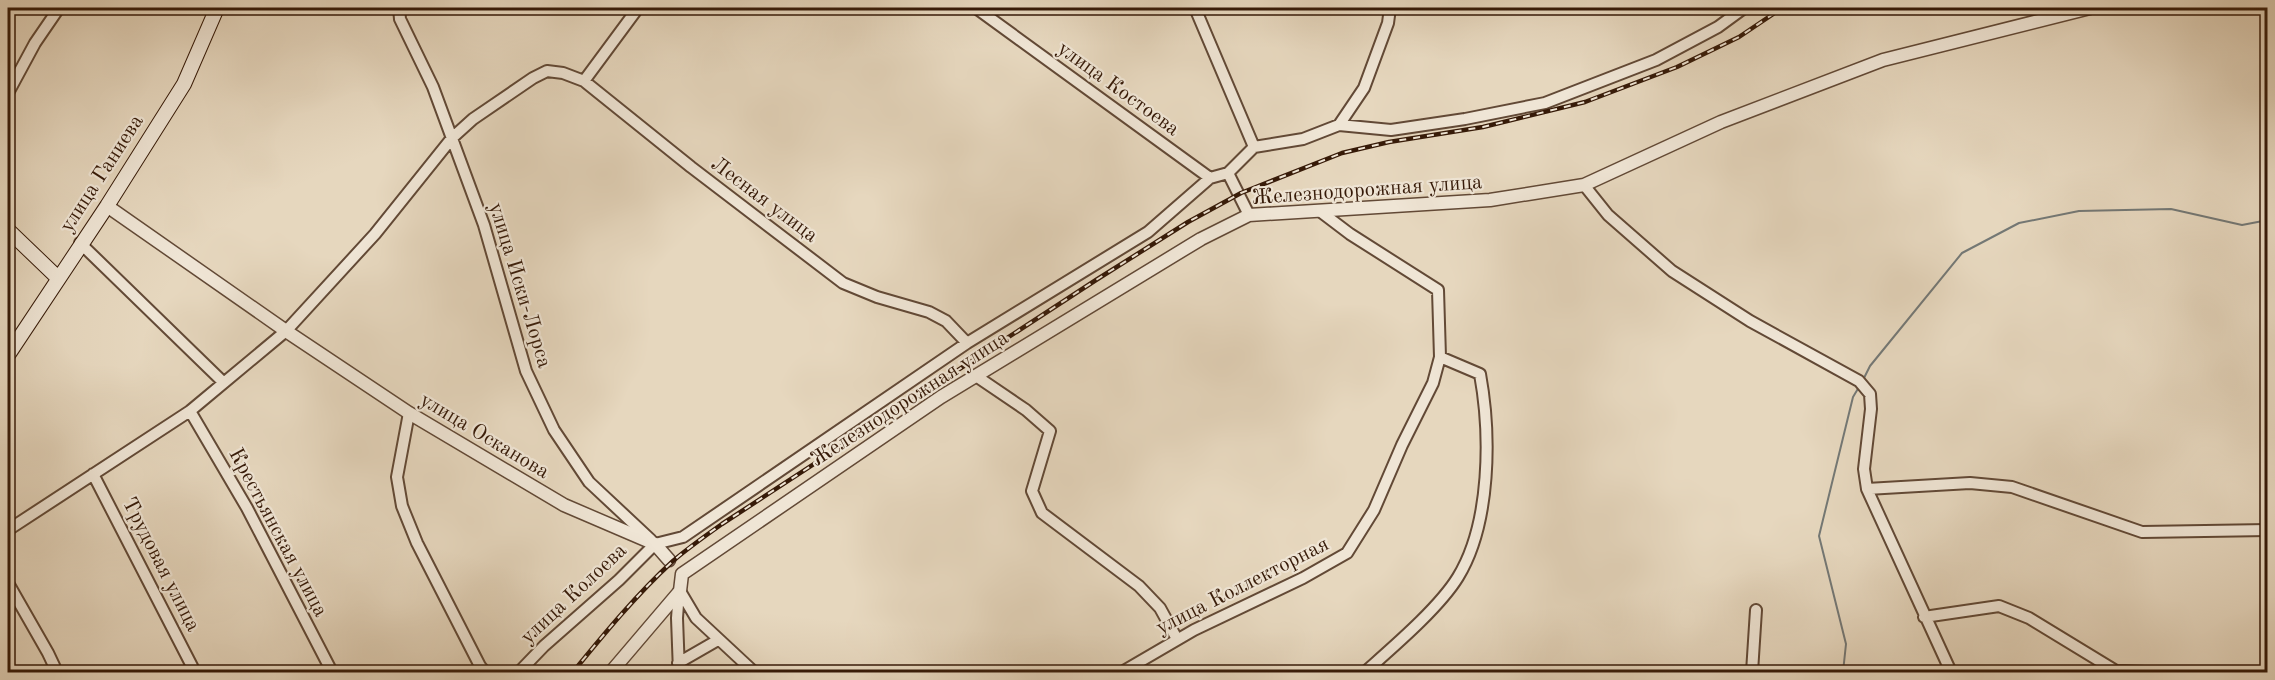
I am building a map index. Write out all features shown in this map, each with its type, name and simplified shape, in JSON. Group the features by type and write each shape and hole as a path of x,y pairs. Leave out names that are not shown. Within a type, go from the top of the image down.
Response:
{"main road":[{"name":"улица Ганиева","path":"8,355 80,243 107,206 184,84 217,8"},
{"path":"8,230 58,278"}],"street":[{"path":"8,93 35,43 59,8"},
{"name":"улица Иски-Лорса","path":"399,8 400,20 433,87 484,225 526,371 554,430 589,482 655,544"},
{"path":"584,81 638,8"},
{"name":"улица Костоева","path":"976,8 1210,178"},
{"path":"1195,8 1254,147"},
{"path":"1340,125 1364,88 1388,22 1390,8"},
{"path":"655,544 683,537 967,344 1148,232 1210,178 1228,173 1254,147 1303,140 1340,125 1391,130 1465,119 1545,103 1656,60 1718,27 1744,8"},
{"name":"Железнодорожная улица","path":"675,567 941,397 1201,239 1249,215 1490,200 1584,185 1721,122 1883,60 2090,8"},
{"name":"Лесная улица","path":"452,138 481,113 547,71 563,73 584,81 843,284 876,297 928,312 946,321 967,344"},
{"path":"8,530 190,411 286,331 375,234 452,138"},
{"path":"1228,173 1249,215"},
{"path":"1584,185 1608,215 1672,271 1750,321 1859,381 1870,394 1871,409 1864,469 1867,489 1951,672"},
{"name":"улица Осканова","path":"107,206 286,331 410,413 564,505 655,544 675,567"},
{"name":"улица Коллекторная","path":"1122,672 1177,639 1303,578 1347,553 1374,510 1402,445 1433,383 1440,357 1438,290 1350,234 1320,212"},
{"path":"80,243 224,382"},
{"path":"1365,672 1438,602 1458,577 1469,555 1479,524 1485,492 1486,466 1484,392 1480,374 1440,357"},
{"path":"976,376 1050,431 1032,491 1042,513 1139,586 1160,608 1177,639"},
{"name":"Крестьянская улица","path":"190,411 246,508 332,672"},
{"path":"410,413 397,477 402,506 417,543 485,672"},
{"name":"Трудовая улица","path":"93,474 195,672"},
{"path":"1867,489 1970,483 2012,487 2142,532 2268,530"},
{"name":"улица Колоева","path":"519,672 655,544"},
{"path":"675,567 680,591 677,618 679,668"},
{"path":"8,583 57,672"},
{"path":"611,672 680,591"},
{"path":"680,591 696,618 754,672"},
{"path":"1924,616 2000,606 2029,618 2116,671 2145,672"},
{"path":"1752,672 1756,610"},
{"path":"660,612 670,612 677,618"},
{"path":"679,668 718,640"}],"waterway":[{"path":"1863,380 1870,366 1962,253 2019,223 2079,211 2171,209 2242,225 2268,220"},
{"path":"1843,672 1846,644 1819,536 1853,397 1859,387"}],"railway":[{"path":"573,672 646,587 673,561 722,524 1188,222 1241,193 1342,153 1389,142 1483,127 1585,102 1677,67 1739,37 1782,8"}]}
